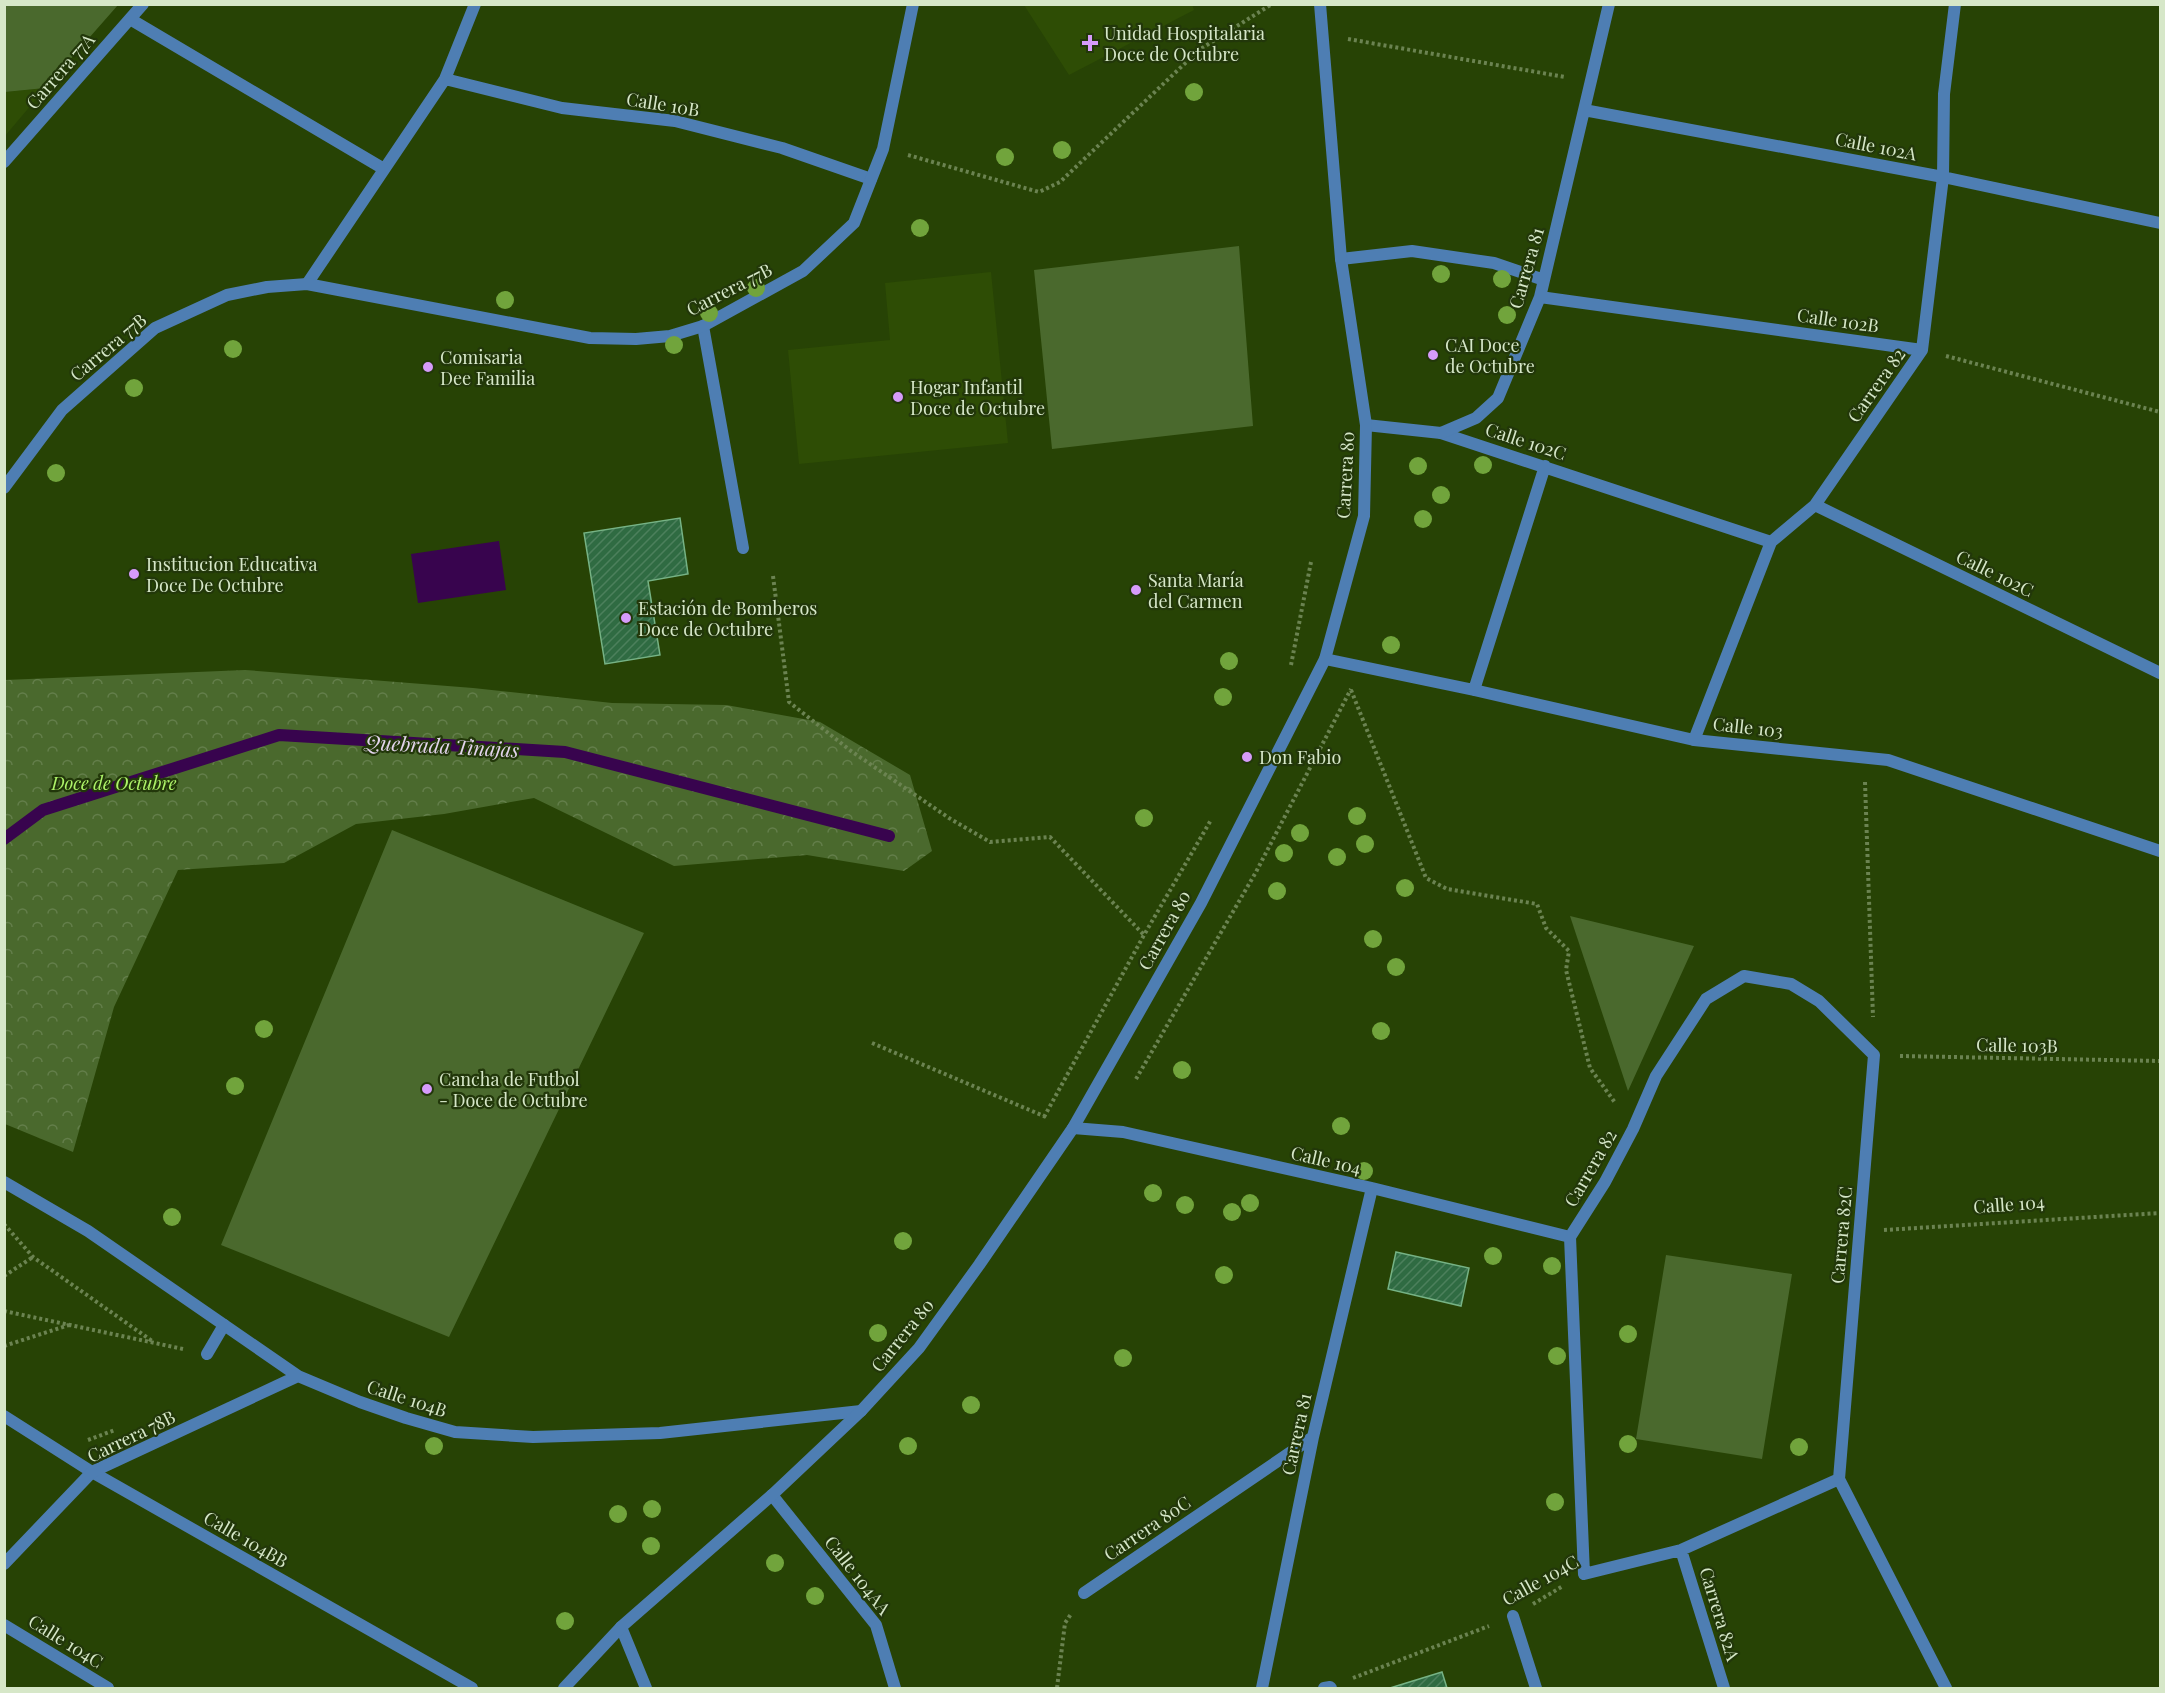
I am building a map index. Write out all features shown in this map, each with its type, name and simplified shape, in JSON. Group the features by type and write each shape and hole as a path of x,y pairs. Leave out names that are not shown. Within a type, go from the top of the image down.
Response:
{"street":[{"name":"Carrera 77A","path":"4,162 143,4"},
{"path":"307,284 445,79 475,4"},
{"name":"Carrera 77B","path":"4,488 62,410 155,328 227,295 267,286 307,284 590,338 636,339 670,336 703,327 803,271 854,223 883,148 913,4"},
{"name":"Carrera 80","path":"564,1689 621,1627 772,1495 861,1411 919,1348 1073,1128 1201,903 1324,659 1364,516 1366,425 1341,259 1320,4"},
{"name":"Carrera 81","path":"1366,425 1441,433 1476,418 1498,398 1540,297 1609,4"},
{"name":"Carrera 82","path":"1694,740 1771,542 1815,505 1922,350 1943,177 1944,94 1955,4"},
{"path":"130,20 384,169"},
{"name":"Calle 10B","path":"445,79 562,108 675,121 782,148 871,179"},
{"name":"Calle 102A","path":"1584,110 1943,177 2160,223"},
{"path":"1341,259 1412,251 1494,264 1544,280"},
{"name":"Calle 102B","path":"1540,297 1922,350"},
{"path":"703,327 743,548"},
{"name":"Calle 102C","path":"1441,433 1771,542"},
{"path":"1474,690 1545,466"},
{"name":"Calle 102C","path":"1815,505 2160,673"},
{"name":"Calle 103","path":"1324,659 1694,740 1888,760 2160,851"},
{"name":"Carrera 82","path":"1570,1237 1605,1182 1634,1129 1656,1076 1706,999 1744,976 1791,984 1819,1001 1874,1055"},
{"name":"Carrera 82C","path":"1839,1479 1874,1055"},
{"name":"Calle 104","path":"1073,1128 1123,1132 1372,1188 1570,1237"},
{"name":"Calle 104B","path":"4,1182 88,1231 298,1376 406,1419 455,1432 533,1437 660,1433 861,1411"},
{"name":"Carrera 81","path":"1262,1689 1313,1437 1372,1188"},
{"path":"1570,1237 1584,1574"},
{"path":"207,1354 224,1325"},
{"name":"Carrera 78B","path":"4,1564 92,1472 298,1376"},
{"name":"Calle 104BB","path":"4,1416 92,1472 472,1689"},
{"name":"Carrera 80C","path":"1084,1593 1313,1437"},
{"path":"1839,1479 1947,1689"},
{"name":"Calle 104C","path":"1584,1574 1682,1550 1839,1479"},
{"name":"Calle 104AA","path":"772,1495 876,1625 895,1689"},
{"name":"Carrera 82A","path":"1682,1550 1724,1689"},
{"path":"1513,1616 1536,1689"},
{"name":"Calle 104C","path":"4,1625 108,1689"},
{"path":"621,1627 646,1689"}],"path":[{"path":"883,148 1039,192 1060,182 1199,50 1272,4"},
{"path":"1324,35 1591,82"},
{"path":"1922,350 2160,412"},
{"path":"1286,675 1291,665 1311,562"},
{"path":"773,576 789,702 851,751 949,818 990,842 1050,837 1144,935"},
{"path":"1136,1078 1256,872 1363,667"},
{"path":"1351,690 1426,878 1447,889 1537,904 1546,928 1569,951 1566,970 1590,1068 1634,1129"},
{"path":"1864,758 1874,1055"},
{"path":"1044,1117 1144,935 1215,813"},
{"path":"872,1043 1073,1128"},
{"name":"Calle 103B","path":"1874,1055 2160,1061"},
{"name":"Calle 104","path":"1859,1232 2160,1213"},
{"path":"4,1224 33,1257 155,1343"},
{"path":"4,1276 33,1257"},
{"path":"4,1311 207,1354"},
{"path":"4,1346 69,1324"},
{"path":"59,1452 123,1427"},
{"name":"Calle 104C","path":"1328,1688 1513,1616 1584,1574"},
{"path":"1057,1689 1065,1623 1084,1593"}],"shaded area":[{"name":"Unidad Hospitalaria Doce de Octubre","path":"1192,4 1194,10 1069,75 1024,5"},
{"path":"45,88 32,104 5,136 5,92"},
{"name":"Hogar Infantil Doce de Octubre","path":"991,272 1008,443 799,464 788,350 890,340 885,283"},
{"path":"499,541 506,590 418,603 411,554"}],"green space":[{"path":"5,4 118,5 45,88 5,92"},
{"path":"1239,246 1253,426 1052,449 1034,270"},
{"name":"Doce de Octubre","path":"245,670 473,688 612,703 726,705 820,722 910,775 932,851 904,871 807,855 674,866 534,798 444,814 356,824 284,863 178,870 114,1007 73,1152 5,1124 5,680"},
{"name":"Cancha de Futbol - Doce de Octubre","path":"392,830 644,933 449,1337 221,1245"},
{"path":"1570,916 1694,946 1628,1091"},
{"path":"1666,1255 1792,1274 1762,1459 1636,1439"}],"building":[{"name":"Estación de Bomberos Doce de Octubre","path":"680,518 688,574 648,581 660,655 605,664 584,533"},
{"path":"1396,1252 1469,1268 1461,1306 1388,1289"},
{"path":"1442,1672 1447,1688 1390,1688"}],"waterway":[{"name":"Quebrada Tinajas","path":"4,839 43,810 279,735 565,752 889,836"}],"place":[{"name":"Unidad Hospitalaria Doce de Octubre","path":"1090,43"},
{"name":"CAI Doce de Octubre","path":"1433,355"},
{"name":"Comisaria Dee Familia","path":"428,367"},
{"name":"Hogar Infantil Doce de Octubre","path":"898,397"},
{"name":"Institucion Educativa Doce De Octubre","path":"134,574"},
{"name":"Santa María del Carmen","path":"1136,590"},
{"name":"Estación de Bomberos Doce de Octubre","path":"626,618"},
{"name":"Don Fabio","path":"1247,757"},
{"name":"Cancha de Futbol - Doce de Octubre","path":"427,1089"}]}
